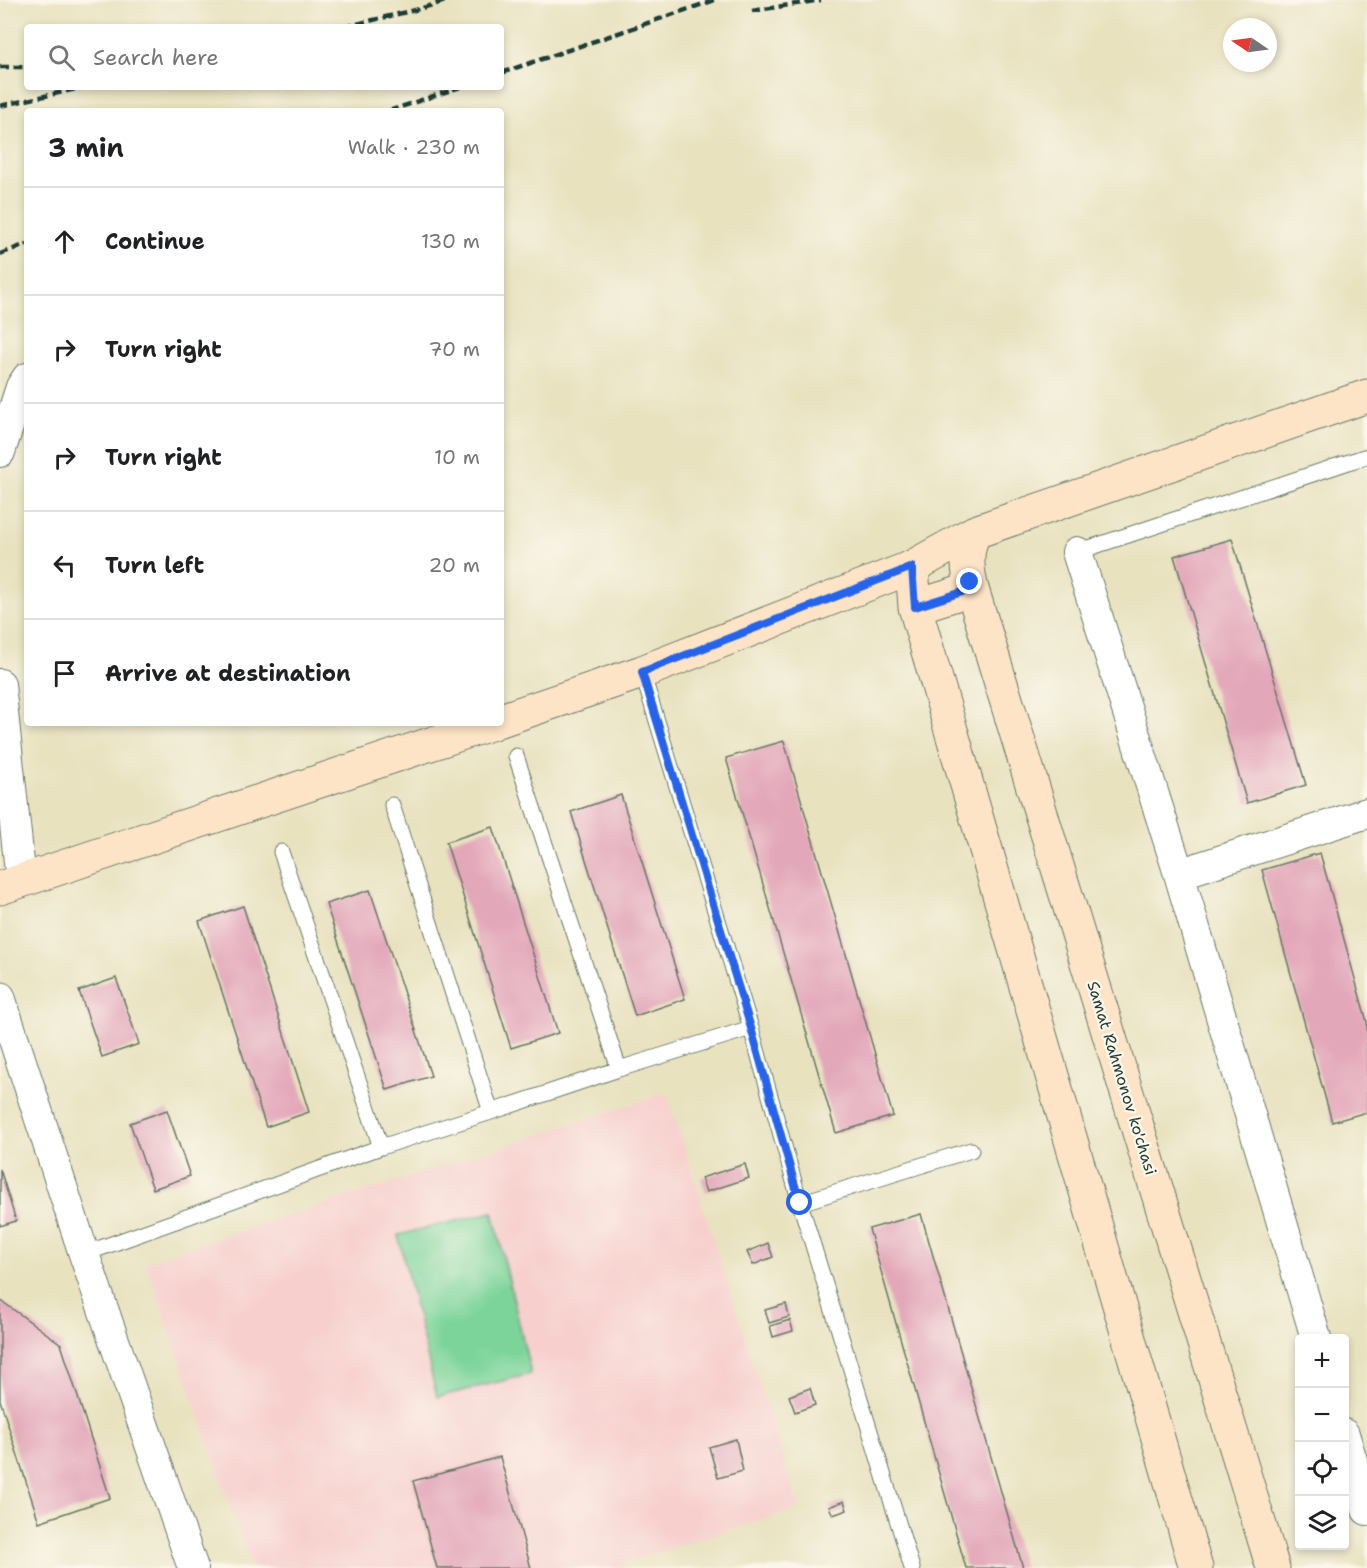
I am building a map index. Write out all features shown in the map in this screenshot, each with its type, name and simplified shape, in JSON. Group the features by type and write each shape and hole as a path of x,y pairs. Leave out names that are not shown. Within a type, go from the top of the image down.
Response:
{"main road":[{"path":"504,719 642,672 912,567 975,532 1367,396"},
{"name":"Samat Rahmonov ko'chasi","path":"975,532 968,549 972,589 1273,1568"},
{"path":"912,567 915,607 1196,1568"},
{"path":"915,607 972,589"},
{"path":"11,884 484,726"}],"street":[{"path":"0,452 24,382"},
{"path":"1077,552 1179,874 1315,1334"},
{"path":"0,684 11,884"},
{"path":"1179,874 1367,813"},
{"path":"0,997 84,1254 193,1568"},
{"path":"1346,1442 1367,1510"}],"lane":[{"path":"1077,552 1367,456"},
{"path":"642,672 751,1028 800,1203 912,1568"},
{"path":"516,756 619,1069"},
{"path":"392,806 491,1112"},
{"path":"281,852 381,1147"},
{"path":"84,1254 381,1147 751,1028"},
{"path":"800,1203 971,1150"}],"shaded area":[{"path":"667,1093 799,1508 620,1564 621,1568 252,1568 146,1262"}],"green space":[{"path":"493,1212 531,1374 437,1397 398,1235"}],"building":[{"path":"1232,539 1306,785 1247,803 1174,556"},
{"path":"784,741 893,1116 836,1133 726,758"},
{"path":"621,795 685,999 635,1016 571,812"},
{"path":"493,827 558,1033 511,1048 446,842"},
{"path":"1320,853 1367,1022 1367,1112 1332,1122 1262,870"},
{"path":"370,890 431,1076 387,1090 326,904"},
{"path":"243,906 309,1112 266,1127 199,921"},
{"path":"116,978 139,1044 102,1057 79,991"},
{"path":"167,1110 190,1176 153,1189 130,1123"},
{"path":"745,1164 749,1178 706,1192 701,1178"},
{"path":"0,1169 16,1221 0,1226"},
{"path":"921,1214 1023,1568 966,1568 869,1229"},
{"path":"768,1243 773,1257 753,1265 747,1252"},
{"path":"0,1300 61,1344 110,1498 39,1522 0,1400"},
{"path":"786,1304 789,1317 769,1323 765,1310"},
{"path":"790,1320 793,1331 773,1337 770,1326"},
{"path":"810,1388 815,1405 795,1412 789,1396"},
{"path":"736,1439 743,1471 718,1478 709,1447"},
{"path":"500,1457 531,1568 437,1568 413,1481"},
{"path":"844,1501 847,1510 833,1515 829,1507"}],"railway":[{"path":"356,24 449,0"},
{"path":"504,72 715,0"},
{"path":"752,11 821,0"},
{"path":"0,67 24,67"},
{"path":"0,106 72,90"},
{"path":"398,108 451,90"},
{"path":"0,254 24,245"}],"route":[{"path":"800,1203 751,1028 642,672 912,567 915,607 972,589 970,582"}]}
